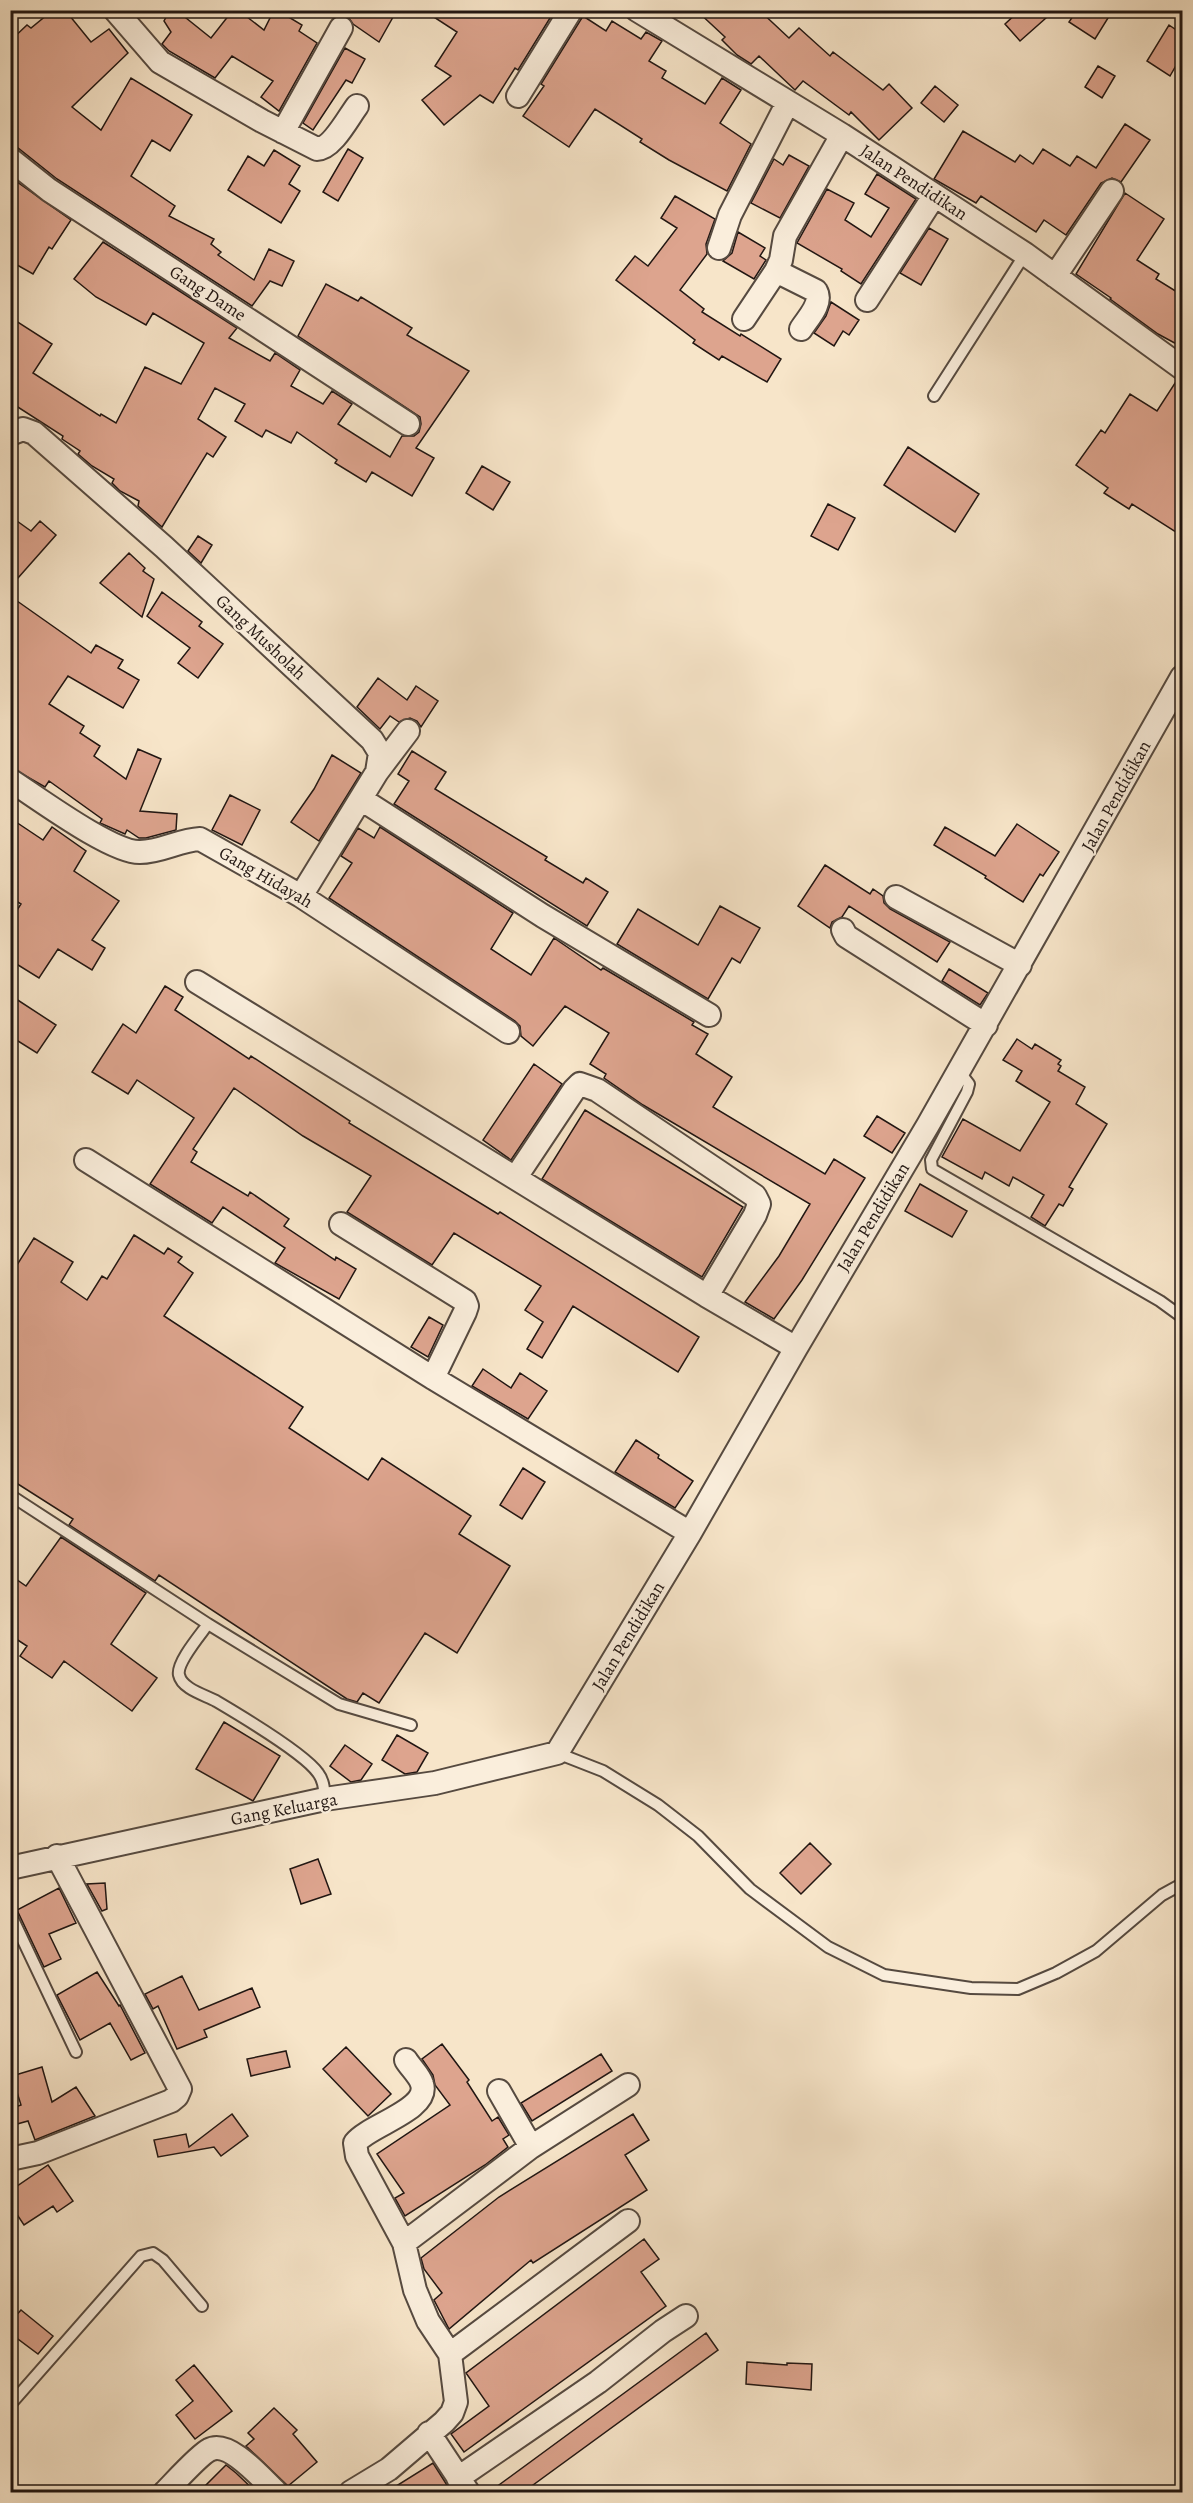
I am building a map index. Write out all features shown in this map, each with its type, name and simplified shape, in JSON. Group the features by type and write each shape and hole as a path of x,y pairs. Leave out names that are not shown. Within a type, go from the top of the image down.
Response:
{"street":[{"path":"115,10 160,62 317,149 322,149 332,142 357,106"},
{"path":"518,96 571,10"},
{"name":"Jalan Pendidikan","path":"637,10 787,104 842,135 1025,254 1182,368"},
{"path":"283,132 340,28"},
{"path":"719,248 730,215 787,104"},
{"path":"744,319 776,271 781,260 785,236 842,135"},
{"name":"Gang Dame","path":"10,159 49,190 408,424"},
{"path":"1054,276 1112,190"},
{"path":"867,300 934,196"},
{"path":"776,271 816,291 819,296 818,303 801,329"},
{"name":"Gang Musholah","path":"10,435 23,429 34,433 181,563 372,740 380,753 377,772"},
{"name":"Jalan Pendidikan","path":"557,1753 690,1533 986,1025 1182,677"},
{"path":"301,896 377,772 408,731"},
{"name":"Gang Hidayah","path":"10,780 124,850 148,852 200,839 301,896 508,1032"},
{"path":"361,800 543,916 709,1015"},
{"path":"896,897 1020,965"},
{"path":"843,930 846,936 986,1025"},
{"path":"197,982 707,1296 796,1348"},
{"path":"516,1177 574,1090 580,1084 597,1090 755,1196 759,1204 754,1215 707,1296"},
{"path":"86,1160 433,1378 690,1533"},
{"path":"341,1224 465,1301 467,1306 465,1312 433,1378"},
{"name":"Gang Keluarga","path":"10,1868 326,1799 435,1783 557,1753"},
{"path":"10,2159 38,2153 171,2101 180,2089 57,1856"},
{"path":"351,2493 389,2469 452,2413 456,2402 450,2354 428,2320 416,2290 404,2242 357,2156 355,2143 362,2134 415,2106 421,2096 422,2084 406,2060"},
{"path":"404,2242 531,2147 628,2085"},
{"path":"499,2091 531,2147"},
{"path":"450,2354 628,2221"},
{"path":"429,2433 463,2485 663,2331 686,2316"},
{"path":"165,2493 208,2450 221,2447 233,2453 276,2493"}],"lane":[{"path":"934,396 1025,254"},
{"path":"959,1071 969,1084 967,1092 931,1160 932,1169 1160,1301 1182,1317"},
{"path":"10,1495 208,1624 339,1704 411,1725"},
{"path":"208,1624 179,1666 179,1676 185,1684 300,1756 317,1770 324,1782 326,1799"},
{"path":"557,1753 603,1771 658,1805 698,1836 750,1888 828,1947 884,1975 971,1988 1018,1989 1056,1973 1096,1951 1162,1895 1182,1884"},
{"path":"10,1913 76,2052"},
{"path":"10,2406 141,2256 153,2253 163,2260 202,2306"}],"building":[{"path":"53,10 65,10 91,42 109,29 128,53 72,107 101,130 131,78 192,115 170,151 152,140 131,176 175,206 169,216 214,239 211,244 221,252 218,255 254,280 269,249 294,261 282,286 270,281 252,306 57,179 18,148 10,146 10,41 27,25 31,28"},
{"path":"170,10 176,10 211,38 233,10 238,10 264,30 274,10 277,10 302,25 299,31 317,43 279,111 261,97 273,81 232,56 215,78 169,51 162,44 171,32 164,21"},
{"path":"335,10 397,10 379,42 353,24 348,17"},
{"path":"423,10 555,10 518,70 515,68 493,103 480,95 444,125 422,100 451,76 435,66 457,32"},
{"path":"696,10 759,10 789,38 799,28 830,56 833,52 883,90 889,84 912,108 879,140 851,112 849,115 803,81 795,90 759,56 751,64 737,55 722,40 725,37"},
{"path":"1020,10 1055,10 1020,41 1005,24"},
{"path":"1077,10 1113,10 1095,39 1069,22"},
{"path":"583,16 606,31 612,21 641,39 646,32 662,41 649,61 666,71 662,78 705,104 722,78 741,90 720,123 751,144 727,191 640,142 642,139 595,109 569,147 523,116 544,86 541,84"},
{"path":"1169,25 1182,34 1182,55 1170,76 1147,61"},
{"path":"345,48 365,59 352,83 346,80 313,130 303,123"},
{"path":"1098,66 1115,76 1102,98 1085,87"},
{"path":"935,86 958,105 944,122 921,103"},
{"path":"1125,124 1150,140 1121,182 1112,178 1101,183 1066,235 1044,220 1036,232 981,196 976,203 934,179 963,131 1015,162 1020,155 1033,164 1043,149 1070,166 1077,156 1096,168"},
{"path":"348,149 363,158 338,201 323,192"},
{"path":"274,150 300,166 289,184 300,191 281,223 228,190 248,156 264,166"},
{"path":"789,155 809,166 780,218 751,203 774,159 783,165"},
{"path":"877,174 916,199 861,284 841,271 842,269 797,243 827,189 854,203 845,220 871,237 889,208 865,194"},
{"path":"10,177 71,220 52,249 49,247 33,274 10,261"},
{"path":"1125,193 1164,219 1137,260 1159,274 1156,279 1182,295 1182,347 1158,334 1076,274"},
{"path":"675,196 715,219 706,244 707,254 680,290 704,309 702,312 781,359 767,382 722,356 719,360 693,343 695,340 616,280 635,256 648,266 677,228 661,218"},
{"path":"929,228 948,239 921,285 900,273"},
{"path":"738,232 765,248 760,256 766,260 754,279 723,261 732,253"},
{"path":"103,242 237,328 229,338 270,361 275,353 300,370 291,386 323,404 332,391 352,404 338,424 390,457 402,436 414,436 419,432 420,417 298,336 326,284 358,301 361,297 412,328 407,335 469,371 416,448 434,458 412,496 372,472 366,482 335,463 337,460 297,432 291,443 266,430 262,437 235,421 245,404 215,388 198,419 226,437 213,457 207,453 162,527 138,506 139,501 120,491 112,483 114,479 92,466 78,454 80,451 62,439 63,436 10,402 10,317 52,344 33,373 100,416 101,414 116,423 145,367 181,384 204,343 153,313 146,325 96,297 74,279"},
{"path":"831,302 859,320 849,335 843,331 834,346 814,333 826,316"},
{"path":"1177,380 1182,381 1182,536 1132,504 1129,509 1104,493 1108,488 1076,465 1101,430 1105,433 1130,394 1157,411"},
{"path":"908,447 979,494 955,532 884,485"},
{"path":"482,466 510,482 493,510 466,493"},
{"path":"828,504 855,518 838,550 811,536"},
{"path":"10,516 31,531 40,521 56,535 10,587"},
{"path":"198,536 212,545 201,563 188,551"},
{"path":"129,553 145,568 143,571 154,579 142,617 100,583"},
{"path":"162,592 202,622 199,626 223,644 198,678 178,663 190,648 147,616"},
{"path":"10,596 91,653 96,645 123,660 118,668 139,680 123,708 68,676 49,704 84,726 80,733 100,746 94,756 126,779 138,749 161,759 140,811 177,814 176,830 146,838 139,838 127,830 125,834 100,823 102,819 49,781 45,787 10,767"},
{"path":"378,678 407,700 416,686 438,701 421,727 417,721 410,718 399,722 390,716 380,729 357,707"},
{"path":"412,751 446,772 435,789 547,857 545,860 583,883 586,878 608,892 587,926 394,804 409,781 398,774"},
{"path":"332,755 361,773 319,841 291,822 314,789"},
{"path":"230,795 260,810 242,845 212,830"},
{"path":"10,818 43,840 52,827 86,851 74,871 119,901 92,940 105,948 92,970 58,949 39,978 10,960 10,921 21,904 10,897"},
{"path":"1017,824 1059,852 1043,876 1040,874 1023,902 985,878 986,876 934,845 945,827 995,856"},
{"path":"380,827 513,913 491,949 531,975 554,938 601,970 603,968 694,1022 692,1025 708,1034 696,1054 732,1077 713,1107 825,1174 834,1159 865,1178 802,1280 774,1319 745,1302 779,1256 810,1204 643,1105 604,1078 606,1074 590,1064 609,1033 565,1006 533,1046 521,1036 520,1026 515,1021 329,898 352,863 341,856 358,828 374,838"},
{"path":"825,865 870,894 873,889 883,896 884,903 890,909 950,942 937,962 849,906 842,917 832,922 830,928 798,906"},
{"path":"720,906 760,928 740,963 732,958 708,999 617,944 638,909 698,945"},
{"path":"949,969 988,993 980,1005 942,981"},
{"path":"165,986 183,997 175,1010 249,1059 251,1056 350,1121 349,1123 498,1214 500,1212 699,1337 678,1372 573,1306 542,1358 527,1349 543,1322 525,1310 541,1286 454,1233 432,1265 347,1212 371,1176 303,1136 234,1088 193,1149 197,1152 191,1162 248,1196 250,1192 289,1219 284,1226 335,1260 336,1257 356,1269 339,1299 275,1263 285,1248 223,1207 212,1223 150,1184 194,1118 137,1080 128,1094 92,1072 123,1024 136,1033"},
{"path":"10,995 56,1025 37,1053 10,1036"},
{"path":"1017,1039 1032,1049 1035,1044 1061,1060 1058,1064 1061,1066 1058,1071 1085,1087 1076,1104 1107,1124 1069,1187 1073,1189 1063,1206 1059,1204 1045,1226 1031,1217 1044,1195 1013,1177 1009,1186 985,1172 982,1179 942,1157 963,1119 1020,1151 1050,1102 1016,1081 1022,1071 1003,1060"},
{"path":"534,1064 562,1084 511,1160 483,1140"},
{"path":"585,1110 743,1207 702,1277 542,1179"},
{"path":"877,1116 905,1133 892,1153 864,1136"},
{"path":"920,1184 967,1211 952,1237 905,1211"},
{"path":"134,1235 164,1254 168,1248 182,1257 178,1262 193,1273 164,1316 303,1407 289,1428 368,1480 382,1458 471,1516 459,1534 510,1566 457,1653 425,1633 379,1703 363,1693 357,1702 347,1699 159,1575 155,1581 69,1525 73,1519 10,1479 10,1276 34,1238 73,1262 61,1282 87,1300 102,1276 107,1279"},
{"path":"429,1317 443,1325 428,1357 411,1347"},
{"path":"483,1369 511,1388 520,1373 547,1391 528,1419 472,1386"},
{"path":"636,1440 693,1481 675,1508 615,1472"},
{"path":"523,1468 545,1482 522,1519 500,1505"},
{"path":"61,1537 146,1593 111,1644 157,1678 132,1711 64,1661 52,1678 20,1656 27,1646 10,1635 10,1575 26,1586"},
{"path":"224,1722 280,1756 253,1801 196,1769"},
{"path":"397,1735 428,1753 417,1772 405,1774 382,1760"},
{"path":"345,1745 372,1764 361,1780 351,1782 330,1766"},
{"path":"810,1843 831,1864 801,1894 780,1873"},
{"path":"318,1859 331,1894 301,1904 290,1869"},
{"path":"105,1883 107,1909 102,1911 87,1884"},
{"path":"59,1888 76,1923 49,1934 61,1959 44,1967 17,1910"},
{"path":"97,1972 120,2005 145,2053 131,2060 110,2023 80,2040 57,1995"},
{"path":"182,1976 199,2010 252,1988 260,2007 204,2030 207,2037 177,2049 158,2006 153,2009 145,1994"},
{"path":"442,2044 469,2080 467,2082 492,2121 498,2117 509,2135 503,2139 508,2147 485,2165 405,2216 395,2198 404,2193 377,2154 450,2105 435,2085 433,2075 422,2059"},
{"path":"346,2047 391,2094 368,2116 323,2069"},
{"path":"286,2051 290,2067 251,2076 247,2059"},
{"path":"601,2054 612,2071 532,2121 521,2103"},
{"path":"42,2067 52,2102 76,2087 95,2116 35,2140 28,2121 17,2124 12,2108 21,2105 12,2076"},
{"path":"232,2114 248,2136 221,2156 214,2147 158,2157 154,2140 186,2134 189,2147"},
{"path":"633,2114 649,2140 625,2155 647,2190 533,2263 531,2260 449,2329 434,2300 442,2293 424,2269 421,2258 499,2197"},
{"path":"48,2165 73,2201 57,2212 53,2206 24,2225 10,2204 10,2191"},
{"path":"644,2239 659,2259 641,2272 666,2306 464,2452 451,2434 489,2406 466,2373"},
{"path":"21,2310 53,2336 38,2354 10,2333 10,2322"},
{"path":"706,2333 718,2350 522,2493 488,2493"},
{"path":"747,2362 812,2364 811,2390 746,2384"},
{"path":"194,2365 232,2411 195,2439 176,2415 193,2401 176,2380"},
{"path":"274,2408 297,2430 293,2434 317,2462 288,2486 246,2446 254,2439 248,2433"},
{"path":"433,2463 452,2493 385,2493"},
{"path":"226,2465 236,2473 257,2493 198,2493"}]}
